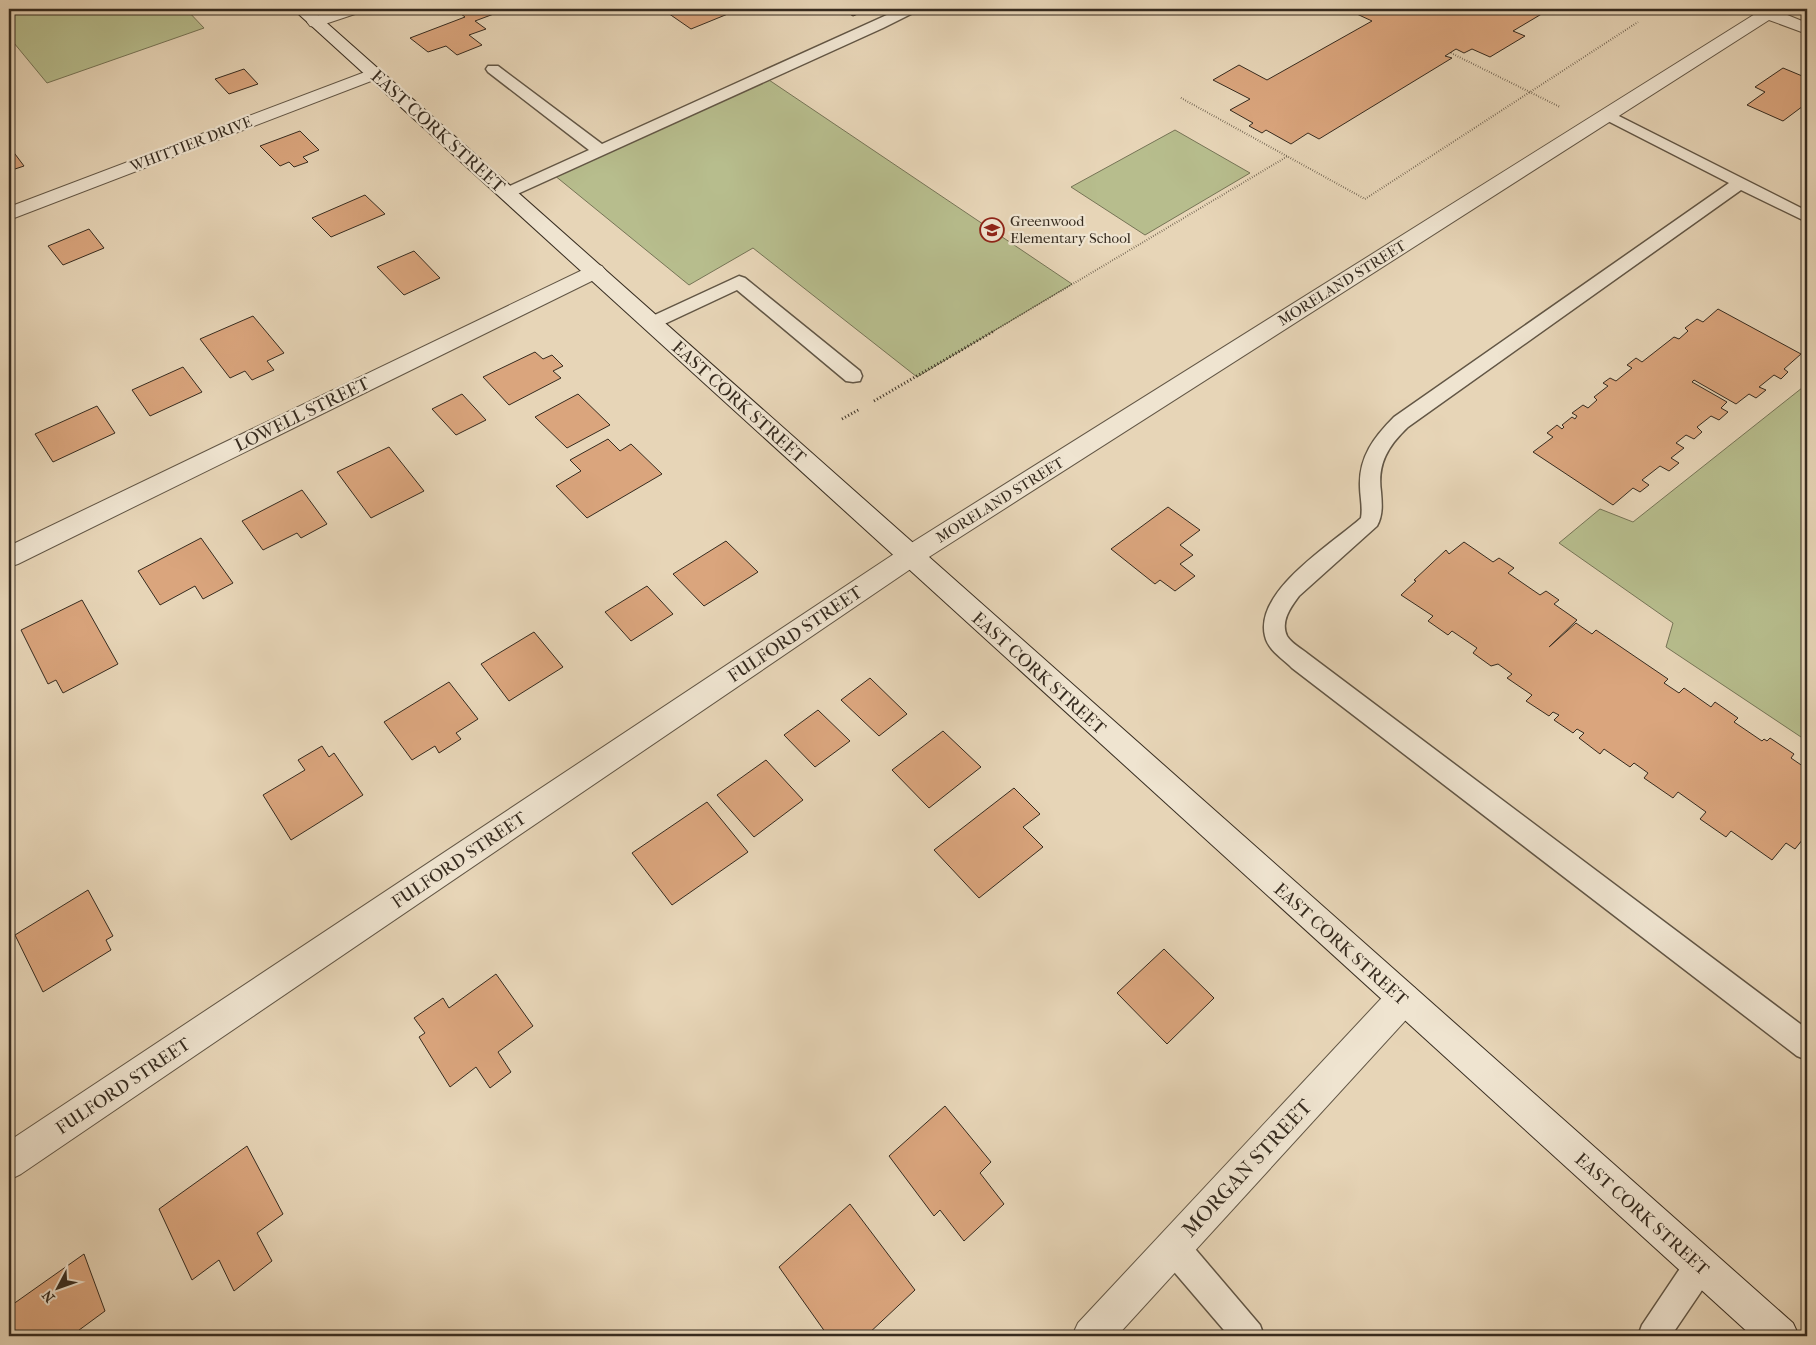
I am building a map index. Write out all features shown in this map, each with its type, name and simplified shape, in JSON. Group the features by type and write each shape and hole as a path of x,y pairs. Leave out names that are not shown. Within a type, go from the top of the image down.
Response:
{"street":[{"path":"308,15 352,9"},
{"path":"1771,11 1807,29"},
{"name":"MORELAND STREET","path":"909,557 1771,11"},
{"name":"EAST CORK STREET","path":"308,15 595,271 909,557 1780,1336"},
{"name":"WHITTIER DRIVE","path":"9,214 373,74"},
{"name":"LOWELL STREET","path":"9,557 595,271"},
{"name":"FULFORD STREET","path":"9,1162 909,557"},
{"name":"MORGAN STREET","path":"1091,1336 1403,999"}],"lane":[{"path":"507,193 910,9"},
{"path":"493,69 599,150"},
{"path":"1606,115 1807,217"},
{"path":"1740,183 1401,422 1382,441 1371,467 1370,488 1373,507 1370,522 1288,591 1277,608 1274,624 1276,637 1300,661 1807,1046"},
{"path":"652,323 739,282 852,376"},
{"path":"1174,1248 1249,1336"},
{"path":"1653,1336 1700,1266"}],"path":[{"path":"1181,98 1288,155 1365,199 1638,22"},
{"path":"1451,52 1530,92"},
{"path":"842,419 917,377 1288,155"}],"green space":[{"path":"15,9 186,9 204,28 47,83 9,37 9,11"},
{"path":"769,80 1072,284 917,377 753,248 689,285 554,175"},
{"path":"1175,130 1250,173 1145,235 1071,187"},
{"path":"1807,384 1807,741 1666,647 1673,623 1559,543 1600,509 1633,522"}],"building":[{"path":"494,9 499,12 475,21 486,29 469,35 482,45 457,55 446,46 428,52 410,38 465,17 456,10"},
{"path":"670,9 740,9 691,29 665,11"},
{"path":"841,9 870,9 853,16"},
{"path":"1346,9 1550,9 1513,31 1525,36 1490,57 1472,49 1464,53 1456,49 1445,56 1452,58 1319,139 1308,133 1291,144 1266,130 1262,133 1249,126 1253,123 1230,110 1250,99 1213,80 1239,65 1267,80 1372,21"},
{"path":"1783,68 1807,78 1807,103 1783,121 1747,105 1765,92 1755,87"},
{"path":"244,69 258,84 229,94 215,79"},
{"path":"300,131 319,150 303,157 308,162 294,167 289,162 280,166 260,146"},
{"path":"9,146 24,166 9,171"},
{"path":"365,195 385,214 331,237 312,218"},
{"path":"89,229 104,248 63,265 48,246"},
{"path":"414,251 440,278 404,295 377,267"},
{"path":"1718,309 1801,354 1784,369 1788,372 1781,379 1774,375 1759,387 1766,390 1756,398 1749,394 1736,404 1694,380 1692,382 1727,402 1721,408 1728,412 1719,420 1711,416 1697,427 1702,432 1694,439 1686,435 1676,443 1684,448 1671,458 1679,463 1669,471 1660,466 1642,480 1649,485 1640,492 1633,488 1613,505 1533,452 1553,437 1547,433 1557,425 1562,429 1564,427 1562,425 1572,417 1575,419 1577,416 1572,413 1583,405 1588,408 1597,400 1594,397 1608,386 1603,383 1610,378 1616,381 1632,368 1627,365 1636,358 1642,362 1674,337 1679,339 1688,331 1685,328 1697,319 1703,322"},
{"path":"253,316 284,353 267,361 274,370 252,380 245,371 230,378 200,339"},
{"path":"535,352 543,359 552,355 563,366 553,371 561,378 509,405 483,377"},
{"path":"183,367 202,392 150,416 132,390"},
{"path":"462,394 486,420 456,435 432,409"},
{"path":"578,394 610,425 567,448 535,417"},
{"path":"97,406 115,433 53,462 35,434"},
{"path":"608,439 620,451 631,444 662,474 587,518 556,486 581,471 570,460"},
{"path":"389,447 424,491 371,518 337,472"},
{"path":"302,490 327,524 301,538 297,533 263,550 242,521"},
{"path":"1168,507 1200,530 1180,545 1193,555 1180,564 1195,576 1175,591 1160,580 1155,584 1111,549"},
{"path":"201,538 233,583 203,599 195,586 160,605 138,571"},
{"path":"726,541 758,572 704,606 673,574"},
{"path":"1464,542 1493,562 1499,558 1514,568 1508,573 1540,595 1546,591 1559,600 1554,604 1577,620 1549,647 1576,623 1592,634 1596,630 1668,679 1664,683 1679,693 1684,688 1711,707 1715,702 1738,718 1734,722 1762,741 1764,739 1767,741 1770,738 1794,754 1791,758 1807,769 1807,834 1795,849 1786,843 1772,860 1731,831 1726,837 1700,819 1706,812 1678,792 1673,798 1644,778 1648,773 1634,763 1630,767 1604,749 1600,754 1579,738 1584,733 1577,729 1573,733 1554,720 1559,715 1553,712 1549,716 1526,701 1532,695 1507,678 1512,674 1498,664 1491,666 1473,653 1477,648 1452,631 1448,635 1428,621 1433,616 1401,595 1446,550 1449,554"},
{"path":"647,586 673,614 631,641 605,612"},
{"path":"82,600 118,664 63,693 56,680 48,684 21,630"},
{"path":"534,632 563,667 509,701 481,664"},
{"path":"870,678 907,714 879,736 841,700"},
{"path":"449,682 478,719 456,733 461,739 439,753 435,746 412,760 384,722"},
{"path":"818,710 850,741 815,767 784,735"},
{"path":"943,731 981,767 929,808 892,770"},
{"path":"322,746 329,757 334,753 363,795 291,840 263,795 305,770 298,760"},
{"path":"766,760 803,800 754,837 717,795"},
{"path":"1014,788 1040,814 1023,827 1043,847 979,898 934,850"},
{"path":"707,802 748,852 672,905 632,853"},
{"path":"88,890 113,936 106,940 111,950 43,992 15,935"},
{"path":"1164,949 1214,998 1167,1044 1117,993"},
{"path":"496,974 533,1026 498,1052 511,1072 490,1088 476,1067 450,1087 419,1037 425,1033 414,1018 443,998 449,1008"},
{"path":"945,1106 991,1162 980,1173 1004,1204 964,1241 940,1210 934,1216 889,1156"},
{"path":"247,1146 283,1214 257,1233 272,1261 234,1291 219,1260 192,1280 159,1209"},
{"path":"850,1204 915,1290 866,1336 828,1336 779,1267"},
{"path":"84,1254 105,1311 71,1336 15,1336 9,1319 9,1307"}],"place":[{"name":"Greenwood Elementary School","path":"992,230"}]}
